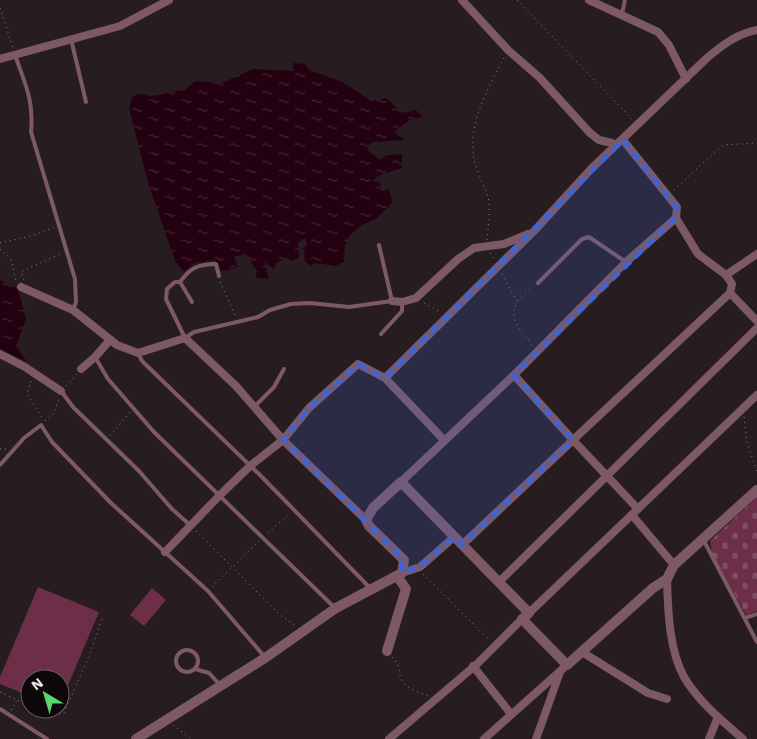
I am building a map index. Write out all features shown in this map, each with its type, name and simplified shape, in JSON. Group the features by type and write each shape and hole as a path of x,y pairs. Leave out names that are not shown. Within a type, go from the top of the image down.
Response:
{"street":[{"path":"0,59 15,53 120,26 169,0"},
{"path":"462,0 508,50 540,78 590,133 599,140 612,143 614,146"},
{"path":"589,0 658,32 669,45 686,79"},
{"path":"385,378 535,230 614,146 623,140 728,41 757,30"},
{"path":"136,739 265,658 336,608 399,574 418,568 458,541 573,440 730,293 732,284 726,274 698,254 676,218 676,207 623,140"},
{"path":"366,520 372,508 514,375 626,262 676,218"},
{"path":"392,301 402,302 416,298 458,259 474,248 514,241 535,230"},
{"path":"726,274 757,254"},
{"path":"20,287 73,310 110,340 138,352 185,338 236,386 284,440 404,560 399,574 406,589 387,651"},
{"path":"730,293 757,321"},
{"path":"499,582 757,328"},
{"path":"81,369 110,340"},
{"path":"0,354 61,391"},
{"path":"165,552 250,466 284,440 309,408 358,364 385,378 444,440"},
{"path":"514,375 635,512 674,565"},
{"path":"389,739 495,646 757,396"},
{"path":"401,482 499,582 564,667"},
{"path":"484,739 653,588 666,579 674,565 757,490"},
{"path":"666,579 670,621 678,665 693,690 718,717 743,739"},
{"path":"582,652 648,693 667,698"},
{"path":"473,666 511,714"},
{"path":"536,739 564,667"},
{"path":"709,739 718,717"}],"lane":[{"path":"622,14 626,0"},
{"path":"71,39 86,102"},
{"path":"15,53 31,99 31,132 76,279 76,302 73,310"},
{"path":"538,283 582,239 589,237 626,262"},
{"path":"219,276 216,264 201,264 188,271 180,282 175,282 167,290 166,299 185,338 194,332 237,322 291,304 310,303 349,308 392,301 379,245"},
{"path":"180,282 192,302"},
{"path":"381,334 402,311 402,302"},
{"path":"138,352 142,361 250,466 371,589"},
{"path":"95,357 108,379 154,432 336,608"},
{"path":"254,407 274,387 284,369"},
{"path":"61,391 73,407 139,471 172,509 190,525"},
{"path":"0,465 24,438 43,423 52,442 91,483 208,591 265,658"},
{"path":"702,539 757,642"},
{"path":"745,618 757,614"},
{"path":"195,669 198,662 197,655 191,650 181,652 176,658 178,668 185,672 195,669 209,673 221,686"},
{"path":"0,709 47,739"}],"path":[{"path":"518,0 637,125"},
{"path":"0,8 15,53"},
{"path":"508,50 483,101 474,130 474,156 488,198 486,246 517,302"},
{"path":"666,192 677,189 718,149 725,145 757,143"},
{"path":"0,243 31,236 60,225"},
{"path":"0,249 11,259 13,274 20,287"},
{"path":"20,287 24,280 21,272 67,252"},
{"path":"219,276 223,292 237,322"},
{"path":"535,353 532,345 513,319 513,310 517,302 538,283"},
{"path":"416,298 447,317"},
{"path":"32,373 27,394 43,423 54,412 61,391 81,369"},
{"path":"106,440 134,408"},
{"path":"743,409 747,443 757,471"},
{"path":"208,591 293,509"},
{"path":"190,525 280,615 291,621 302,631"},
{"path":"418,568 495,646"},
{"path":"70,699 91,651 102,619"},
{"path":"387,651 400,666 400,677 408,687 422,695 426,694 432,700"},
{"path":"0,692 18,700 11,709 11,715"},
{"path":"167,719 191,739"}],"highlighted area":[{"path":"623,140 677,207 676,218 514,375 573,440 462,545 454,537 420,567 402,573 401,557 283,440 309,408 358,364 385,378"}],"green space":[{"path":"757,497 757,611 746,615 712,553 710,541"},
{"path":"38,587 99,612 70,680 70,669 20,669 20,692 0,684 0,677"},
{"path":"152,588 166,600 144,626 130,615"}],"water":[{"path":"293,63 305,64 309,70 343,82 371,101 386,98 403,113 416,110 423,117 410,120 394,132 405,140 372,142 367,150 380,160 386,155 402,154 402,168 378,176 373,181 381,183 379,189 388,189 393,202 376,219 362,225 349,236 345,245 344,262 336,266 315,263 311,266 305,261 303,248 307,245 305,238 298,243 299,258 290,261 286,258 277,262 273,270 264,260 269,279 255,278 257,271 246,254 234,257 238,268 221,271 215,260 194,263 184,272 175,261 148,183 129,108 132,98 139,92 145,95 156,96 184,91 195,81 222,83 253,69 294,71"},
{"path":"0,280 18,289 26,319 16,346 27,362 0,349"}]}
